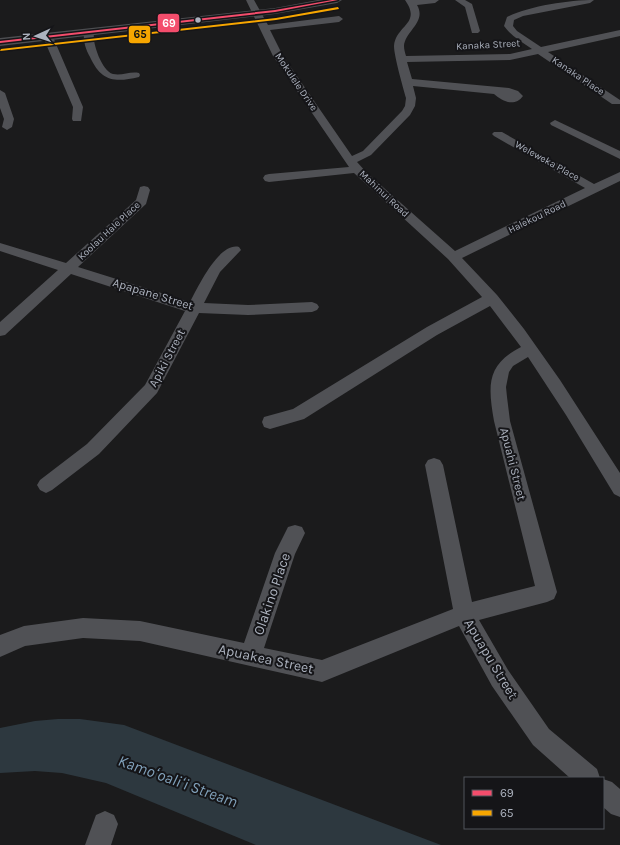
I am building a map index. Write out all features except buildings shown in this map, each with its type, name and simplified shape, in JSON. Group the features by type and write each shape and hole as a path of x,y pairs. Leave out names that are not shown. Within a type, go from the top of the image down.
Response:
{"main road":[{"path":"0,42 88,33 284,0"},
{"path":"31,27 123,20 253,6 337,0"}],"street":[{"path":"410,2 435,0"},
{"path":"459,0 469,6 475,31"},
{"name":"Kanaka Place","path":"590,0 520,14 510,19 508,26 511,31 616,102"},
{"name":"Mahinui Road","path":"410,2 416,10 416,16 399,44 411,102 406,113 367,153 353,165 453,258 492,298 529,349 585,432 620,489"},
{"name":"Mokulele Drive","path":"253,6 265,28 269,41 278,56 353,165"},
{"path":"265,28 339,19"},
{"path":"88,33 88,39 98,65 108,76 116,77 135,75"},
{"name":"Kanaka Street","path":"402,59 501,57 617,36"},
{"path":"48,37 78,107 77,119"},
{"path":"407,82 497,91"},
{"path":"0,93 9,119 7,128"},
{"path":"555,123 620,156"},
{"name":"Weleweka Place","path":"498,134 595,188"},
{"path":"268,178 336,172 353,165"},
{"name":"Halekou Road","path":"453,258 620,176"},
{"name":"Koolau Hale Place","path":"0,331 142,201 144,190"},
{"name":"Apapane Street","path":"0,247 193,308 248,310 312,307"},
{"name":"Apiki Street","path":"46,485 93,449 151,389 214,270 234,250"},
{"path":"270,422 298,414 432,331 492,298"},
{"name":"Apuahi Street","path":"529,349 514,356 500,371 497,392 504,428 546,592"},
{"name":"Apuapu Street","path":"434,465 464,614 500,678 541,737 587,777"},
{"name":"Olakino Place","path":"251,655 285,554 295,533"},
{"name":"Apuakea Street","path":"0,646 24,636 83,628 140,631 322,671 464,614 546,592"},
{"path":"604,792 620,805"}],"water":[{"name":"Kamoʻoaliʻi Stream","path":"80,719 124,725 441,845 256,845 106,783 62,773 35,771 0,773 0,728 35,721"}],"transit line":[{"name":"69","path":"0,42 275,11 337,0"},
{"name":"65","path":"1,50 276,19 338,8"}]}
